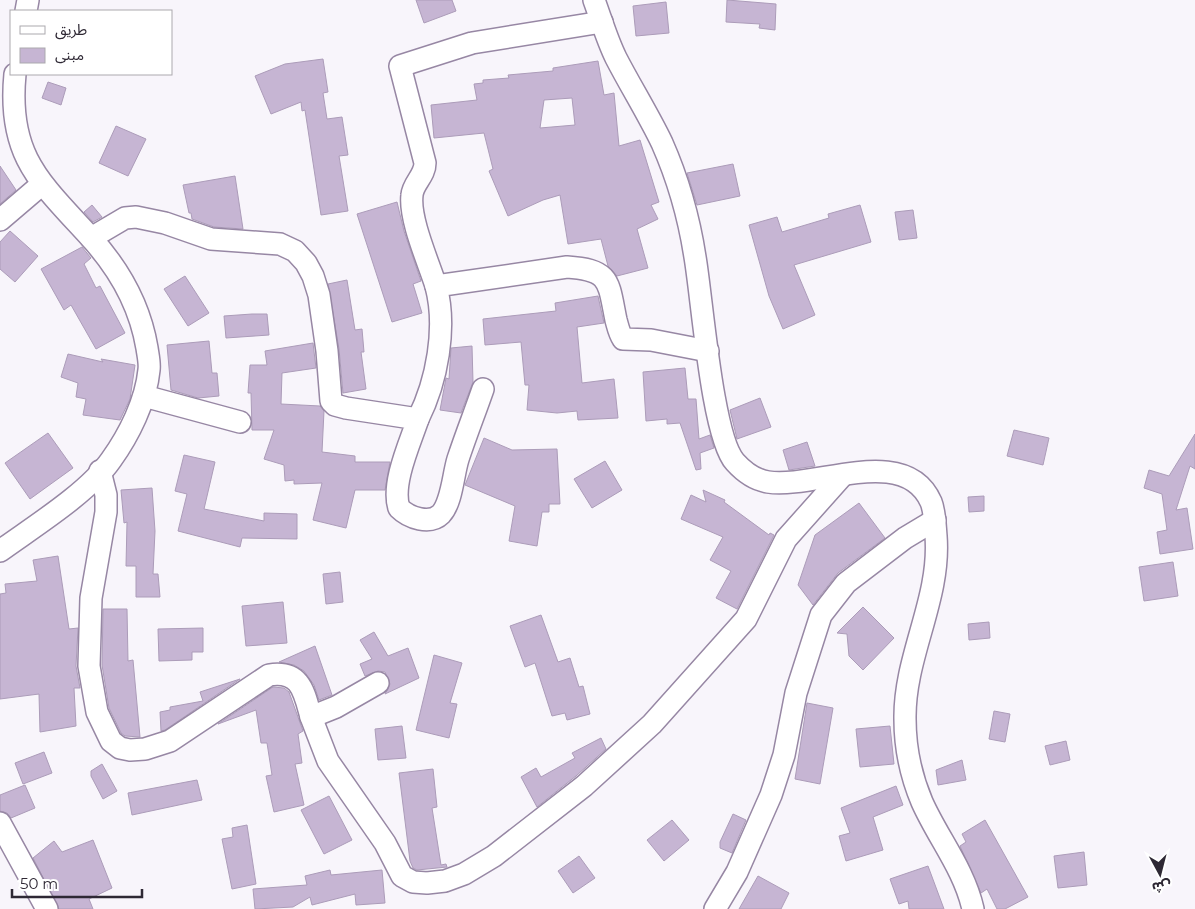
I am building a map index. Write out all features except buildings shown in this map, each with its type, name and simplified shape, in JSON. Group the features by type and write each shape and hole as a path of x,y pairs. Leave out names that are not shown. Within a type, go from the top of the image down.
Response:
{"street":[{"path":"594,0 614,55 661,142 682,196 695,257 708,351 723,436 733,460 754,478 768,482 785,483 870,472 895,474 912,478 922,487 932,504 937,547 935,580 909,673 904,700 907,750 914,779 923,804 961,874 973,909"},
{"path":"482,389 458,458 448,505 440,516 431,520 414,518 404,513 399,508 396,500 403,463 433,383 440,340 436,286 412,209 412,191 424,173 425,163 400,66 472,43 602,22"},
{"path":"0,551 74,497 111,461 144,396 150,368 144,331 134,304 121,278 91,238 42,185 25,156 18,137 14,116 15,75"},
{"path":"0,220 42,185"},
{"path":"91,238 124,218 136,217 165,223 211,239 280,244 295,251 306,262 319,295 327,351 331,401 335,405 346,408 418,419"},
{"path":"436,286 557,268 584,268 601,274 609,286 618,328 623,339 651,340 708,351"},
{"path":"144,396 240,422"},
{"path":"100,471 106,495 106,512 92,598 89,666 97,712 111,741 120,748 130,750 145,749 170,741 253,684 269,675 288,674 296,679 302,688 328,761 381,837 402,876 413,882 427,883 445,881 464,874 494,856 584,786 652,724 746,619 786,539 843,475"},
{"path":"715,909 737,872 771,795 784,755 796,693 821,615 846,583 905,538 935,520"},
{"path":"311,717 336,707 378,683"},
{"path":"0,823 47,909"}]}
